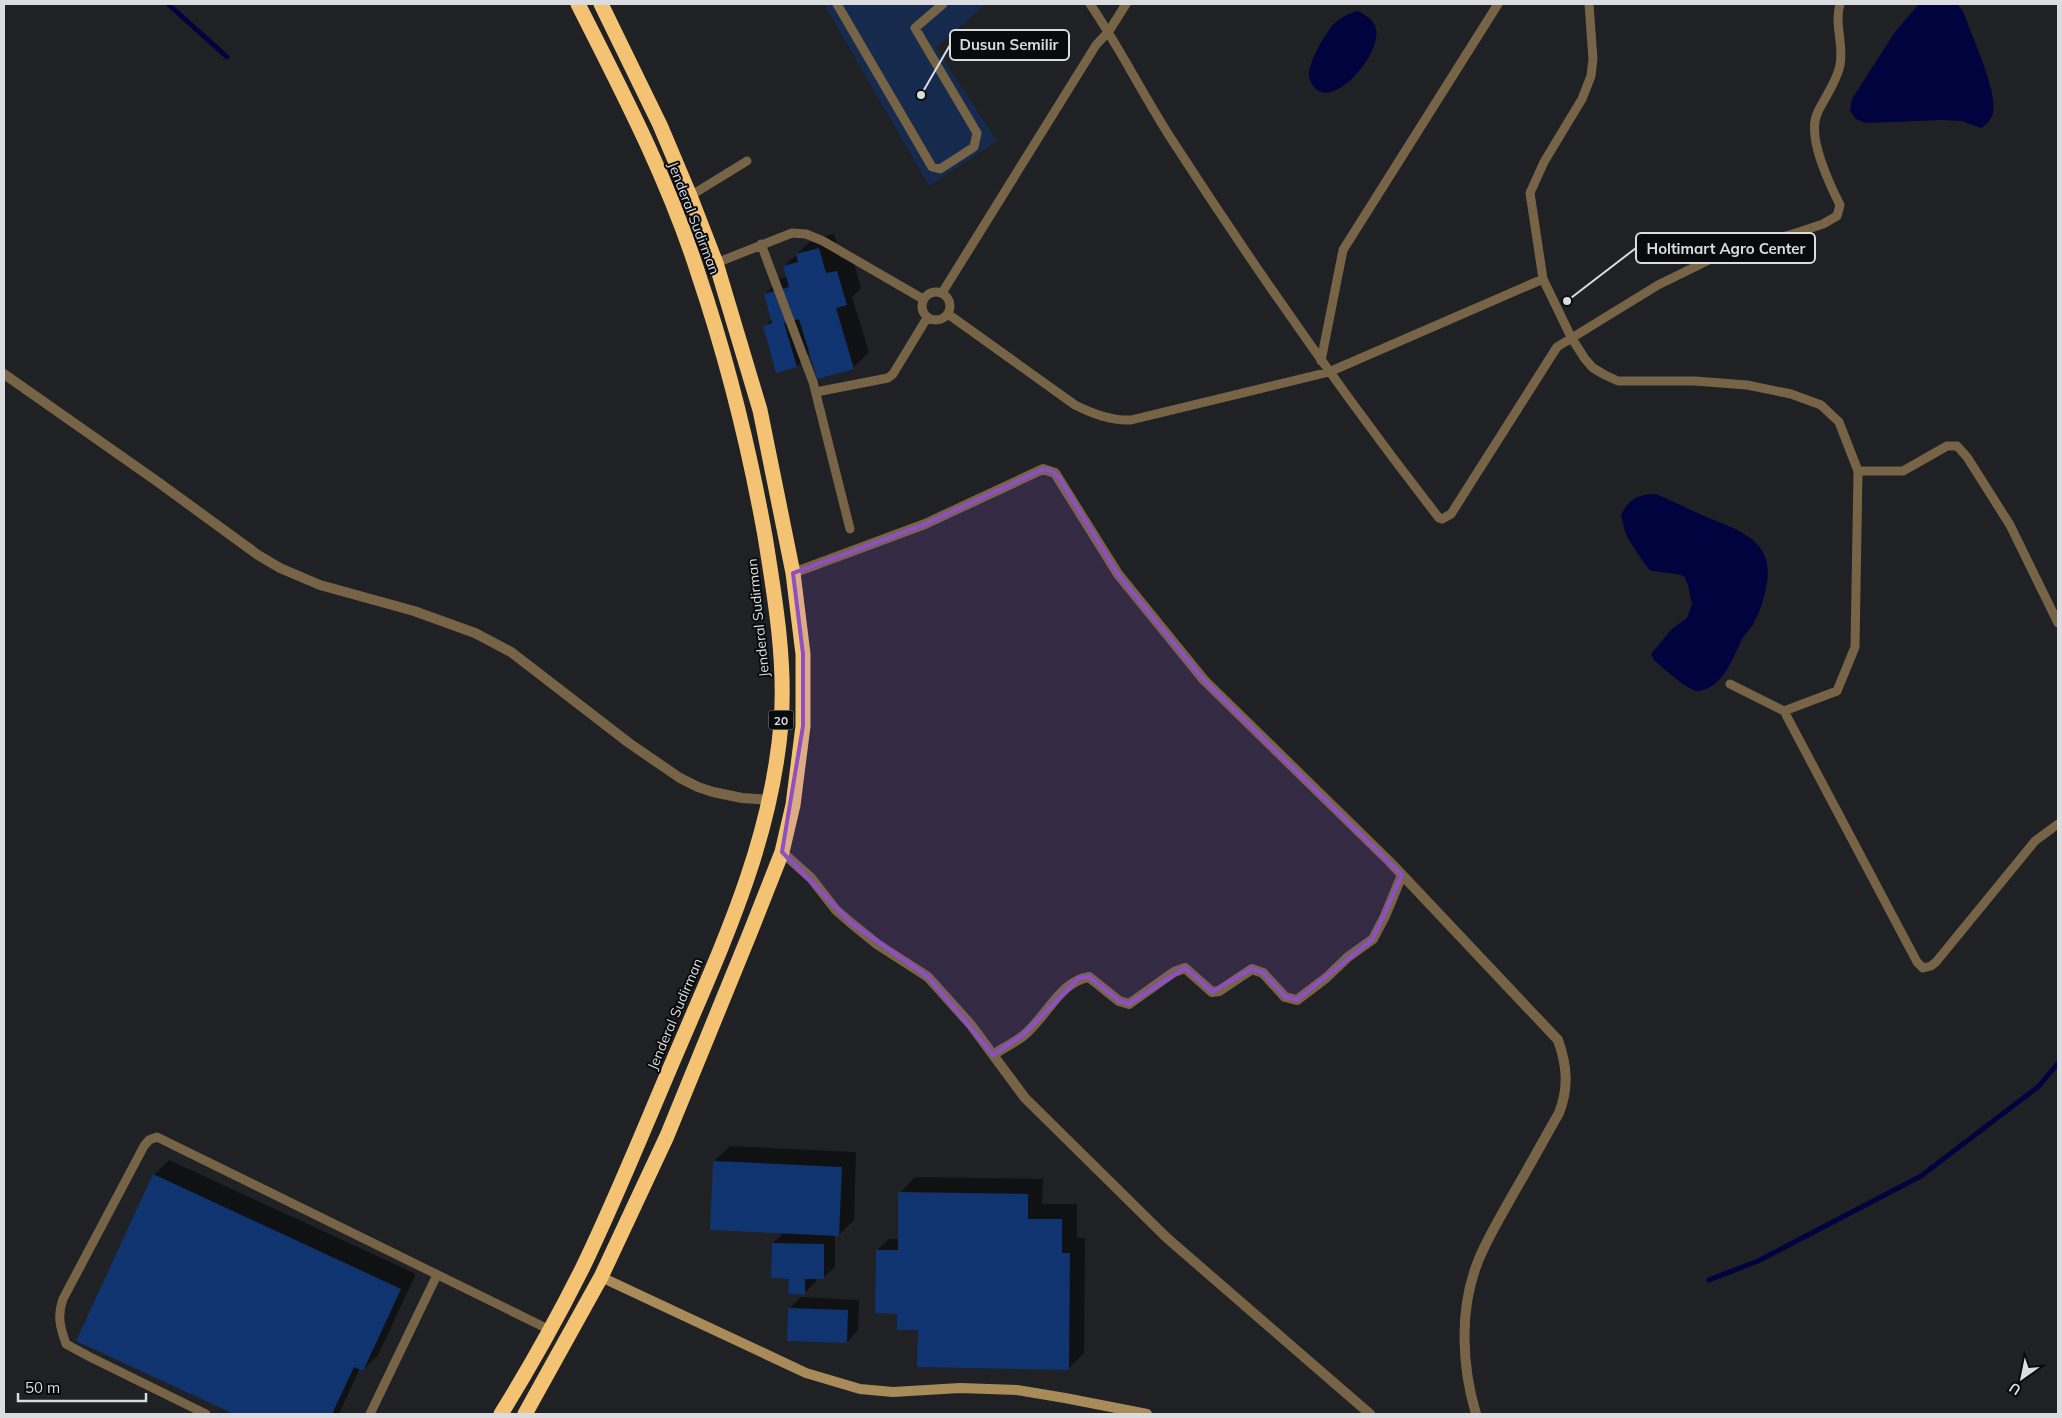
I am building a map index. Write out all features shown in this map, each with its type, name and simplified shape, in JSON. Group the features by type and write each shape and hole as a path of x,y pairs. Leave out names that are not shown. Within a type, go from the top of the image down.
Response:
{"highway":[{"name":"Jenderal Sudirman","path":"501,1414 550,1330 583,1267 731,924 754,863 771,800 781,723 781,655 774,589 740,416 698,271 674,206 643,134 578,4"},
{"name":"20","path":"525,1414 601,1277 667,1136 782,852 793,805 803,726 804,654 793,573 760,410 716,263 690,196 660,125 601,4"},
{"path":"698,271 716,263"}],"street":[{"path":"4,374 280,568 320,585 414,611 474,633 511,652 629,743 680,778 713,792 742,798 771,800"},
{"path":"793,573 925,524 1043,469 1050,470 1059,477 1118,574 1204,680 1402,875 1558,1040 1566,1069 1564,1102 1488,1238 1477,1264 1468,1295 1465,1346 1467,1372 1476,1414"},
{"path":"782,852 811,878 836,910 851,923 877,944 928,976 972,1025 1025,1098 1167,1238 1370,1414"},
{"path":"993,1055 1023,1036 1067,987 1079,978 1089,977 1119,1001 1129,1004 1174,972 1185,968 1212,992 1219,991 1252,969 1263,973 1285,997 1293,1001 1297,1000 1372,939 1385,916 1402,875"},
{"path":"601,1277 798,1370 860,1389 893,1392 960,1388 1017,1390 1141,1414"}],"lane":[{"path":"837,4 932,167 940,169 974,147 977,133 915,28 943,4"},
{"path":"1090,4 1109,31 1171,138 1262,277 1403,472 1438,518 1442,519 1450,514 1557,347 1658,284 1711,259 1824,224 1837,216 1840,205 1829,183 1813,132 1817,114 1840,66 1837,15 1840,4"},
{"path":"942,293 1096,45 1109,31 1126,4"},
{"path":"1321,361 1343,250 1498,4"},
{"path":"1589,4 1593,59 1591,76 1582,99 1544,162 1530,193 1544,279 1572,337 1585,359 1593,368 1618,381 1695,381 1747,385 1791,394 1821,404 1839,422 1858,471 1856,647 1837,691 1784,711"},
{"path":"690,196 746,161"},
{"path":"716,263 792,233 813,236 924,298"},
{"path":"761,244 816,392 850,529"},
{"path":"948,314 1075,404 1091,413 1131,420 1330,372 1544,279"},
{"path":"934,292 942,293 949,300 948,314 936,320 928,318 922,311 924,298 934,292"},
{"path":"816,392 888,378 893,374 928,318"},
{"path":"1858,471 1903,471 1946,446 1958,446 2010,525 2058,623"},
{"path":"1730,684 1784,711 1916,962 1923,968 1936,962 2035,841 2058,824"},
{"path":"206,1414 90,1358 66,1344 60,1326 58,1312 63,1300 144,1146 149,1140 157,1137 550,1330"},
{"path":"370,1414 437,1275"}],"highlighted area":[{"path":"1043,469 1050,470 1059,477 1118,574 1204,680 1402,875 1373,939 1297,1000 1285,997 1263,973 1252,969 1212,992 1185,968 1129,1004 1119,1001 1089,977 1079,978 1023,1035 993,1055 928,977 851,923 782,852 803,726 803,654 793,573 925,524"}],"shaded area":[{"path":"824,4 986,4 936,48 997,141 929,186"},
{"path":"1919,4 1957,4 1963,11 1992,91 1993,113 1987,124 1981,128 1962,121 1942,120 1866,123 1856,119 1850,111 1852,99 1895,32"},
{"path":"1358,11 1366,15 1374,23 1376,36 1373,48 1357,74 1346,84 1334,91 1324,93 1315,88 1309,74 1315,55 1335,23"},
{"path":"1656,494 1740,531 1759,546 1765,556 1768,568 1765,593 1754,623 1742,638 1726,672 1714,684 1699,691 1689,688 1676,679 1654,660 1651,654 1672,629 1687,618 1692,604 1684,576 1650,570 1628,538 1626,532 1621,515 1627,505 1635,498"}],"building":[{"path":"819,248 826,273 837,271 847,305 836,308 854,369 817,379 799,319 784,323 797,367 776,373 763,326 772,323 764,294 789,287 783,266 798,262 796,254"},
{"path":"713,1161 842,1167 839,1236 710,1230"},
{"path":"153,1174 401,1289 363,1371 354,1367 332,1414 234,1414 76,1341"},
{"path":"898,1192 1028,1194 1028,1219 1062,1219 1062,1253 1070,1253 1069,1370 917,1367 918,1330 897,1330 897,1314 875,1313 876,1250 898,1250"},
{"path":"772,1243 824,1244 824,1279 805,1279 805,1295 788,1294 789,1279 771,1278"},
{"path":"788,1308 848,1310 847,1343 787,1341"}],"waterway":[{"path":"168,4 227,57"},
{"path":"1709,1280 1758,1261 1921,1176 2039,1086 2058,1063"}],"place":[{"name":"Dusun Semilir","path":"921,95"},
{"name":"Holtimart Agro Center","path":"1567,301"}]}
